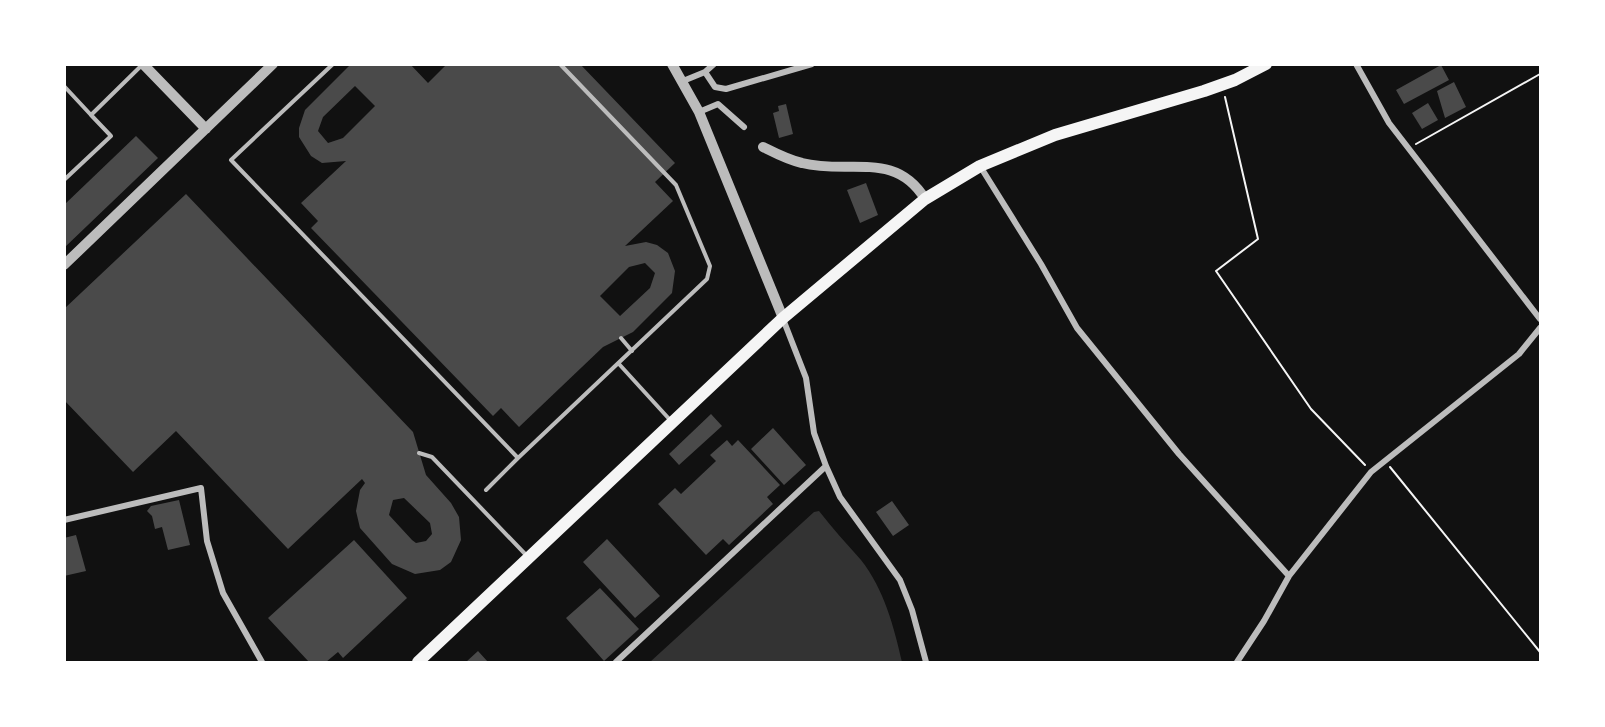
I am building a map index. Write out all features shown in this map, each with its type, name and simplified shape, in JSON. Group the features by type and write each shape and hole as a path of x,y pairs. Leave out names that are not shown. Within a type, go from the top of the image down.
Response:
{"main road":[{"path":"418,663 783,318 925,199 980,166 1055,135 1222,85 1266,64"}],"street":[{"path":"143,64 206,129"},
{"path":"64,265 273,64"},
{"path":"672,64 699,112 806,378 814,433 826,466 840,497 900,580 912,610 926,663"},
{"path":"683,81 705,72 714,64"},
{"path":"705,72 715,87 726,89 812,64"},
{"path":"1356,64 1389,123 1540,319"},
{"path":"699,112 718,104 744,127"},
{"path":"763,147 801,163 895,171 916,185 925,199"},
{"path":"980,166 1041,264 1077,328 1179,454 1289,576"},
{"path":"1237,663 1289,576 1371,472 1519,354 1540,328"},
{"path":"616,663 826,466"},
{"path":"64,520 201,488 207,541 223,593 262,663"}],"lane":[{"path":"91,115 143,64"},
{"path":"198,64 206,64"},
{"path":"333,64 231,160 518,458"},
{"path":"486,490 707,279 710,266 676,185 560,64"},
{"path":"64,86 111,136 64,180"},
{"path":"621,338 632,351"},
{"path":"619,364 673,423"},
{"path":"419,453 432,457 530,558"}],"path":[{"path":"1408,149 1540,74"},
{"path":"1222,85 1258,238 1216,271 1311,409 1371,472"},
{"path":"1384,460 1540,652"}],"shaded area":[{"path":"819,511 861,560 876,583 892,622 902,662 650,662 814,512"}],"building":[{"path":"351,64 410,64 428,83 447,64 580,64 675,163 655,182 673,201 625,246 646,242 657,245 668,253 675,271 672,293 633,332 603,347 519,427 501,408 493,416 311,228 318,221 301,203 346,161 322,163 311,156 299,137 299,128 305,110","holes":["355,86 375,106 343,138 328,143 318,131 323,117","645,263 655,273 650,288 620,316 600,296 629,267"]},
{"path":"1441,65 1449,80 1404,104 1396,90"},
{"path":"1454,82 1466,107 1445,118 1437,91"},
{"path":"1428,103 1438,120 1422,129 1412,113"},
{"path":"786,104 793,134 779,138 773,113 779,111 778,106"},
{"path":"136,136 158,158 64,248 64,205"},
{"path":"866,183 878,215 860,223 847,190"},
{"path":"186,194 413,432 426,475 451,503 459,517 461,540 451,562 440,570 415,574 392,564 360,528 356,511 360,490 365,483 362,479 288,549 176,431 133,472 64,400 64,309","holes":["404,498 430,523 432,534 426,541 416,543 389,515 393,500"]},
{"path":"711,414 722,426 679,465 669,454"},
{"path":"773,428 806,465 784,485 751,449"},
{"path":"727,440 732,446 738,440 780,485 767,497 773,504 729,545 723,539 706,555 658,504 675,488 681,494 716,461 710,455"},
{"path":"179,500 190,545 168,550 162,527 155,529 152,516 147,511 151,506"},
{"path":"892,501 909,525 893,536 876,512"},
{"path":"76,535 86,571 64,576 64,538"},
{"path":"607,539 660,596 635,618 583,562"},
{"path":"354,540 407,598 343,658 338,652 326,662 309,662 268,618"},
{"path":"600,588 639,629 604,661 566,618"},
{"path":"478,651 488,662 466,662"}]}
